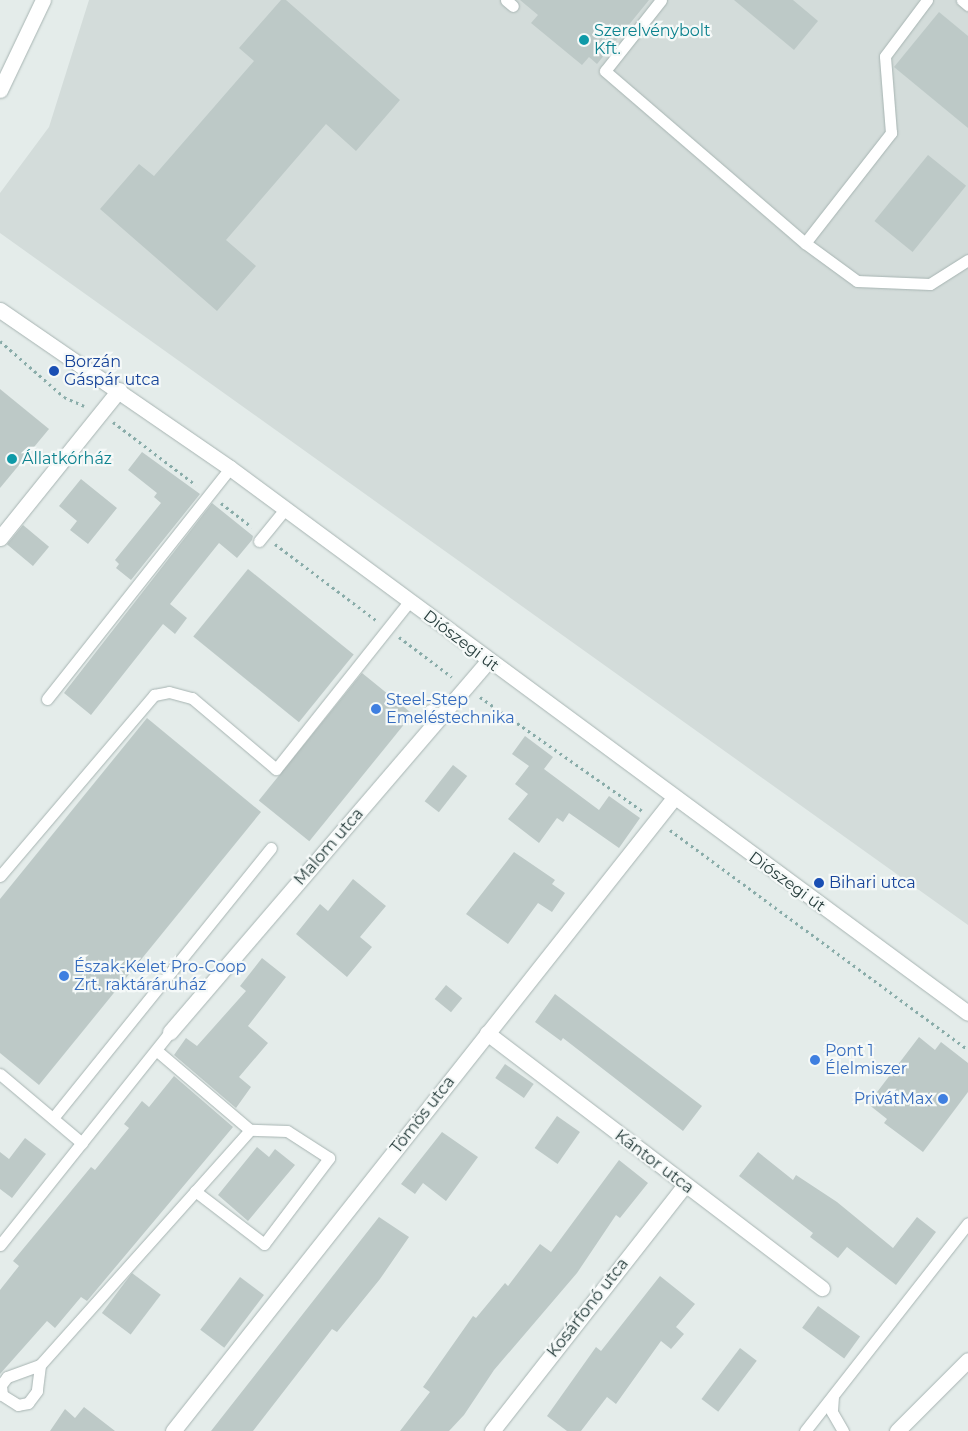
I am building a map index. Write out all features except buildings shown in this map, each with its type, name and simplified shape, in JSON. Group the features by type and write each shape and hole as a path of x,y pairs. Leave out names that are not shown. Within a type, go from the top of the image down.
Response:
{"street":[{"path":"0,90 43,0"},
{"name":"Diószegi út","path":"0,310 230,468 673,798 968,1013"},
{"path":"0,538 119,390"},
{"name":"Malom utca","path":"170,1032 434,714 488,661"},
{"name":"Tömös utca","path":"173,1431 673,798"},
{"name":"Kántor utca","path":"487,1034 822,1288"},
{"name":"Kosárfonó utca","path":"492,1431 685,1185"},
{"path":"897,1431 968,1360"}],"lane":[{"path":"661,0 606,71 805,243 857,282 930,284 968,260"},
{"path":"805,243 890,133 885,56 928,0"},
{"path":"962,0 968,5"},
{"path":"47,699 230,468"},
{"path":"259,541 285,509"},
{"path":"0,876 154,695 169,692 192,698 276,769 368,660 409,602"},
{"path":"53,1118 271,848"},
{"path":"0,1245 170,1032"},
{"path":"156,1050 250,1130 287,1131 329,1158 264,1244 195,1191"},
{"path":"0,1074 82,1142"},
{"path":"40,1365 250,1130"},
{"path":"805,1431 968,1223"},
{"path":"832,1396 832,1412 843,1431"}],"shaded area":[{"path":"89,0 968,0 968,925 0,233 0,193 49,127"}],"place":[{"name":"Szerelvénybolt Kft.","path":"584,40"},
{"name":"Borzán Gáspár utca","path":"54,371"},
{"name":"Állatkórház","path":"12,459"},
{"name":"Steel-Step Emeléstechnika","path":"376,709"},
{"name":"Bihari utca","path":"819,883"},
{"name":"Észak-Kelet Pro-Coop Zrt. raktáráruház","path":"64,976"},
{"name":"Pont 1 Élelmiszer","path":"815,1060"},
{"name":"PrivátMax","path":"943,1099"}]}
